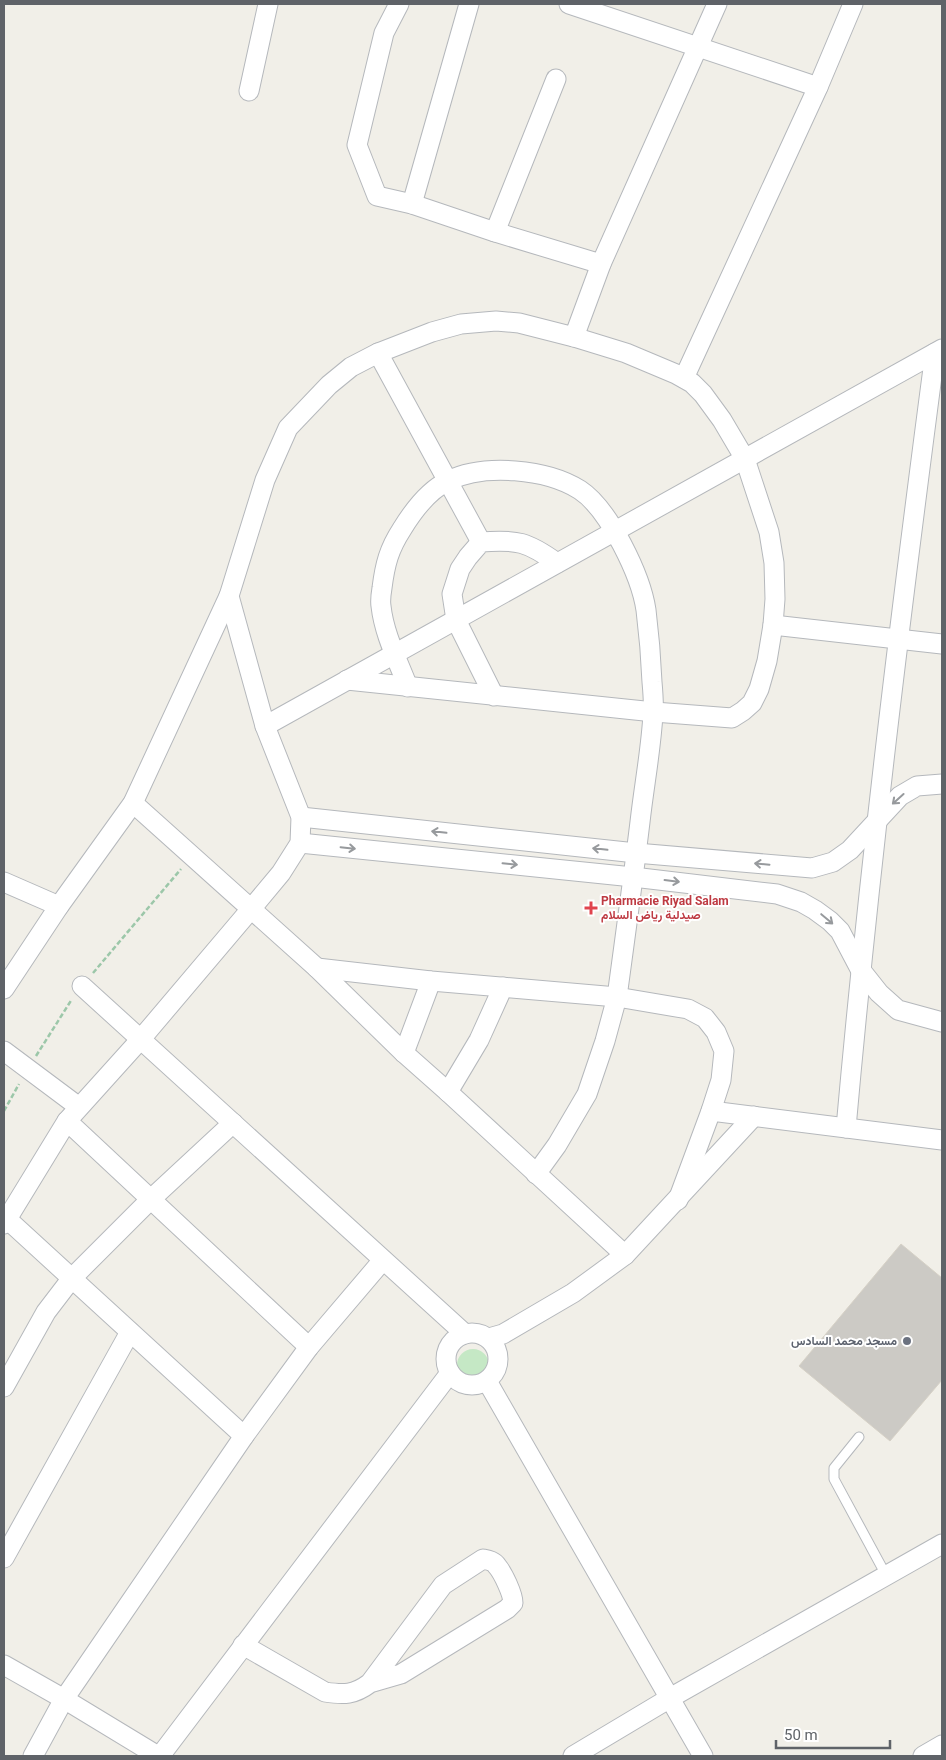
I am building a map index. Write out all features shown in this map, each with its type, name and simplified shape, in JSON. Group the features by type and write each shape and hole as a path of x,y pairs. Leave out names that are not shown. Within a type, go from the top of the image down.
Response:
{"street":[{"path":"249,91 268,4"},
{"path":"399,4 384,34 358,145 377,196 412,204 495,232 601,264"},
{"path":"412,204 469,4"},
{"path":"569,4 588,7 698,47 818,86"},
{"path":"574,337 601,264 717,4"},
{"path":"684,378 818,86 853,4"},
{"path":"495,232 556,79"},
{"path":"4,988 59,906 133,803 229,596 265,480 288,428 329,386 351,367 378,353 432,332 461,324 496,321 519,323 626,353 684,378 703,394 722,420 745,459 769,532 774,572 775,599 773,625 767,661 759,689 752,703 743,711 732,718 654,712 347,680"},
{"path":"265,726 939,351"},
{"path":"846,1128 860,969 876,822 898,639 939,351"},
{"path":"378,353 481,542"},
{"path":"408,687 386,629 380,604 391,545 411,513 448,481 469,474 505,470 525,471 546,476 579,490 590,498 616,531 636,578 646,610 654,712 617,996 605,1041 587,1094 557,1146 536,1174"},
{"path":"494,696 456,620 452,594 460,569 481,542 514,541 540,551 557,563"},
{"path":"229,596 265,726 301,817 300,843 281,873 252,909 140,1040 73,1114 5,1221 72,1278 244,1436"},
{"path":"773,625 942,644"},
{"path":"301,817 636,853 812,868 833,862 850,850 900,796 917,786 942,784"},
{"path":"133,803 317,968 404,1053 625,1255"},
{"path":"300,843 633,877 777,894 801,902 815,910 840,931 860,969 879,993 898,1010 942,1022"},
{"path":"4,882 59,906"},
{"path":"317,968 431,981 617,996 688,1009 705,1018 716,1032 724,1051 721,1080 678,1200"},
{"path":"404,1053 431,981"},
{"path":"82,986 464,1334"},
{"path":"448,1092 480,1040 504,987"},
{"path":"4,1051 73,1114 150,1200 309,1347"},
{"path":"711,1110 942,1140"},
{"path":"489,1338 503,1334 573,1293 625,1255 754,1116"},
{"path":"4,1386 46,1312 72,1278 150,1200 233,1123"},
{"path":"33,1756 64,1699 244,1436 309,1347 383,1260"},
{"path":"4,1558 130,1332"},
{"path":"477,1333 489,1338 499,1355 498,1365 494,1374 480,1384 463,1384 450,1373 447,1366 448,1350 452,1343 464,1334 477,1333"},
{"path":"4,1665 159,1756 450,1373"},
{"path":"487,1380 703,1756"},
{"path":"573,1756 670,1698 942,1544"},
{"path":"243,1645 324,1692 340,1694 360,1690 370,1683 443,1585 483,1559 497,1565 513,1596 513,1603 401,1674 370,1683"},
{"path":"922,1756 942,1745"}],"lane":[{"path":"859,1437 834,1468 834,1479 886,1575"}],"green space":[{"path":"473,1349 485,1353 489,1365 485,1377 473,1381 461,1377 457,1365 461,1353"}],"building":[{"path":"901,1244 942,1278 942,1380 890,1441 799,1366"}],"place":[{"name":"Pharmacie Riyad Salam صيدلية رياض السلام","path":"591,908"},
{"name":"مسجد محمد السادس","path":"907,1341"}]}
